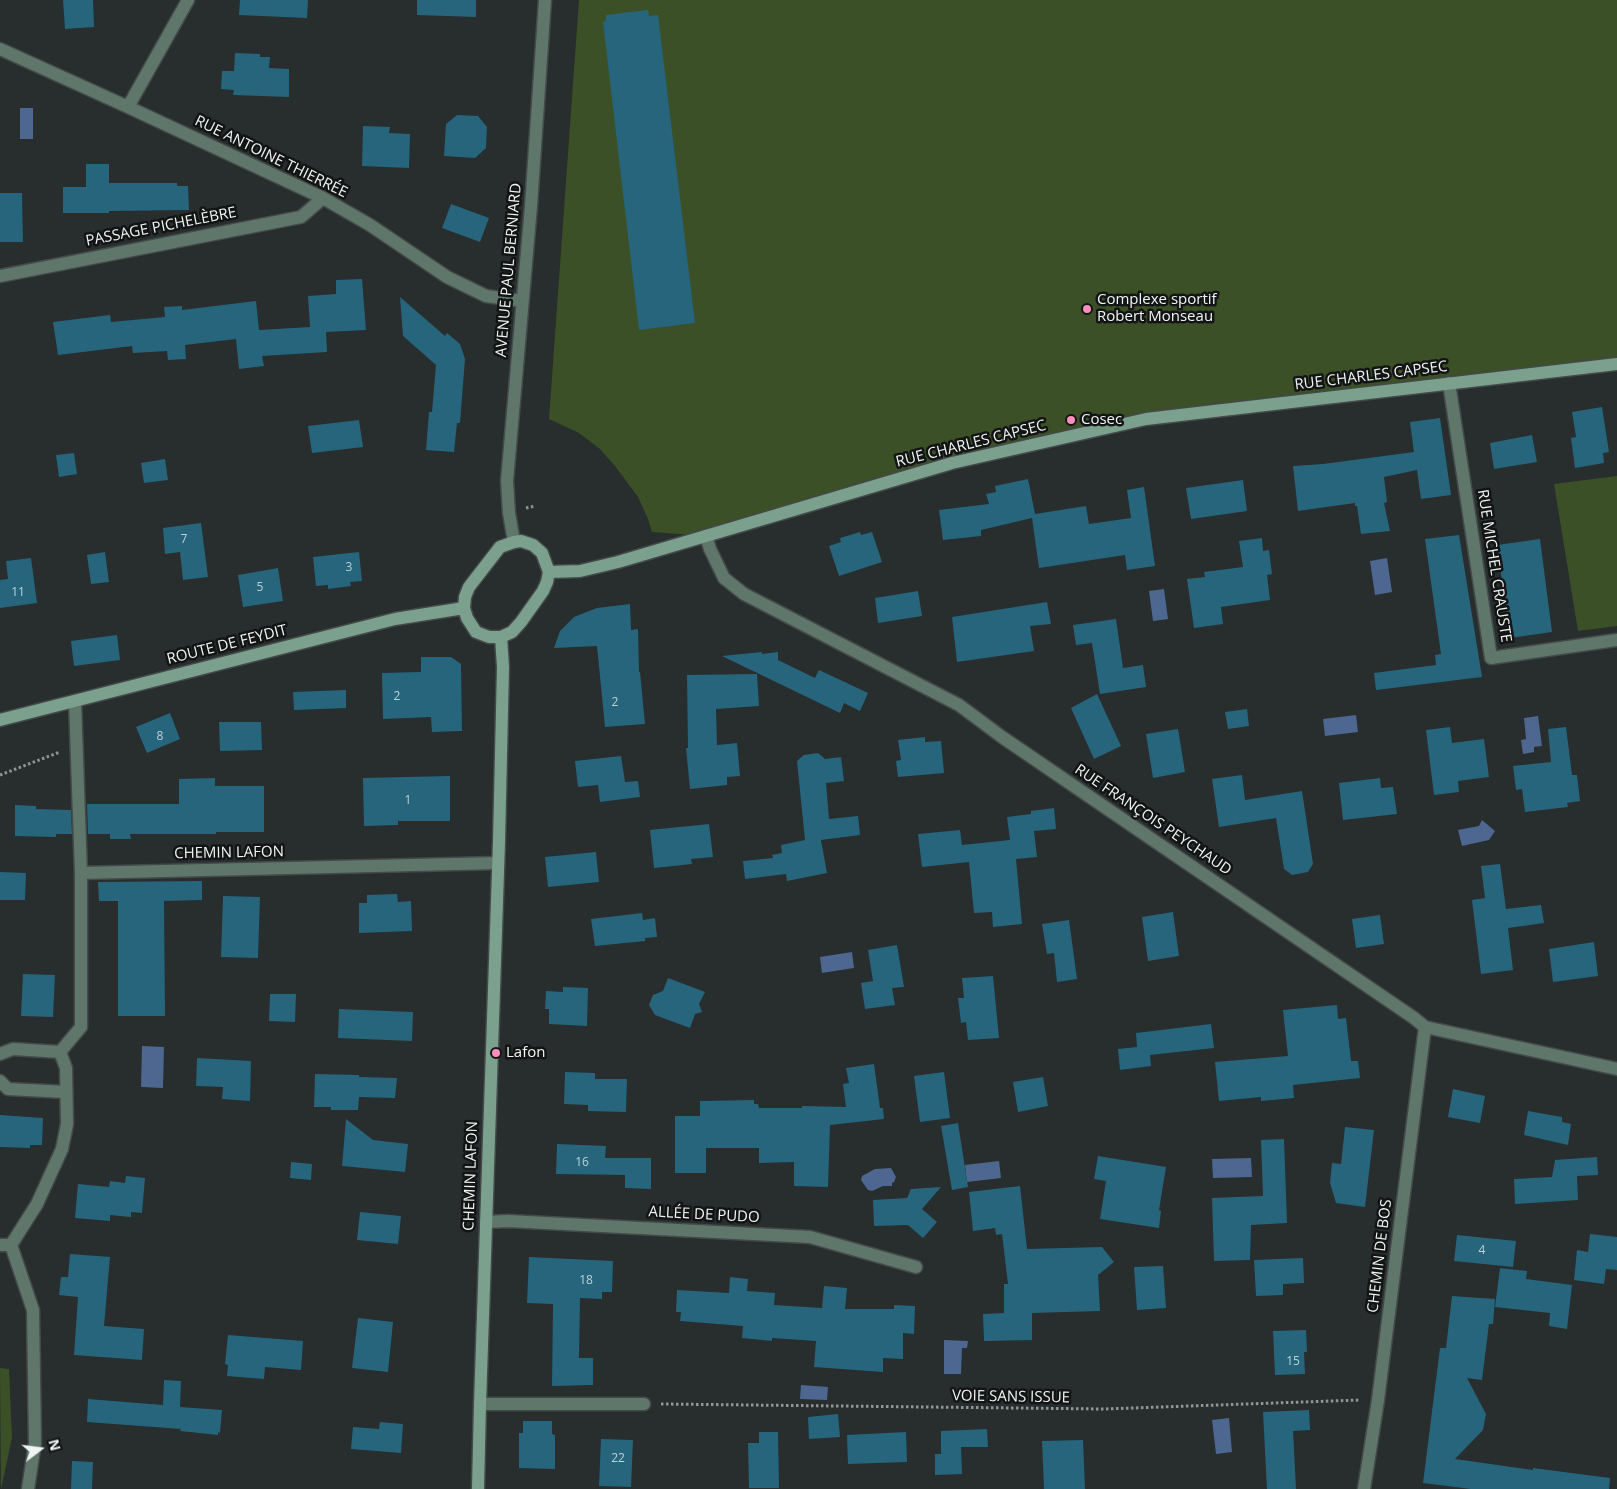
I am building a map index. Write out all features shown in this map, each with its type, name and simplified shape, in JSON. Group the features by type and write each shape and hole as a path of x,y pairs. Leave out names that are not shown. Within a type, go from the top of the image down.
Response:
{"street":[{"path":"128,107 188,0"},
{"name":"AVENUE PAUL BERNIARD","path":"514,542 508,512 507,481 531,206 545,0"},
{"name":"RUE ANTOINE THIERRÉE","path":"0,50 128,107 323,198 370,225 447,277 486,296 522,302"},
{"name":"PASSAGE PICHELÈBRE","path":"0,276 301,217 323,198"},
{"name":"RUE CHARLES CAPSEC","path":"549,572 580,571 706,536 952,463 1146,419 1617,364"},
{"name":"RUE MICHEL CRAUSTE","path":"1449,383 1491,658 1617,640"},
{"name":"RUE FRANÇOIS PEYCHAUD","path":"706,536 724,578 744,594 959,705 1002,737 1425,1027 1617,1069"},
{"path":"522,541 533,545 542,553 549,572 543,591 512,632 501,637 489,637 476,632 467,618 464,608 465,597 469,588 500,547 522,541"},
{"name":"ROUTE DE FEYDIT","path":"0,720 395,619 464,608"},
{"name":"CHEMIN LAFON","path":"478,1489 498,863 503,667 501,637"},
{"path":"60,1052 81,1027 80,873 75,702"},
{"name":"CHEMIN LAFON","path":"80,873 498,863"},
{"name":"CHEMIN DE BOS","path":"1364,1489 1378,1400 1425,1027"},
{"path":"0,1054 13,1049 60,1052"},
{"path":"28,1489 35,1443 33,1310 5,1245 37,1204 62,1149 67,1124 66,1068 60,1052"},
{"path":"0,1081 8,1089 66,1092"},
{"name":"ALLÉE DE PUDO","path":"486,1222 508,1221 810,1237 916,1267"},
{"path":"480,1404 644,1404"}],"path":[{"path":"0,775 77,746"},
{"name":"VOIE SANS ISSUE","path":"644,1404 1104,1409 1378,1400"}],"green space":[{"name":"Complexe sportif Robert Monseau","path":"579,0 1617,0 1617,364 1146,419 952,463 706,536 652,532 638,497 600,449 579,433 549,419"},
{"path":"1617,476 1617,626 1578,631 1554,484"},
{"path":"0,1368 9,1369 12,1438 1,1489"}],"water":[{"path":"20,108 33,108 33,139 20,139"},
{"path":"1387,558 1392,592 1375,595 1370,561"},
{"path":"1164,589 1168,619 1153,621 1149,591"},
{"path":"1356,715 1358,732 1325,736 1323,719"},
{"path":"1538,716 1542,746 1534,747 1534,752 1523,754 1521,740 1526,739 1524,718"},
{"path":"1482,820 1495,831 1489,840 1462,846 1458,830 1479,826"},
{"path":"852,952 854,968 822,973 820,957"},
{"path":"142,1046 164,1047 163,1088 141,1087"},
{"path":"1251,1158 1252,1177 1213,1178 1212,1159"},
{"path":"999,1161 1001,1178 967,1182 965,1165"},
{"path":"891,1168 896,1177 892,1186 883,1186 872,1191 868,1190 861,1180 862,1176 875,1169"},
{"path":"944,1340 968,1341 967,1348 962,1348 961,1374 944,1374"},
{"path":"801,1385 828,1387 827,1400 800,1399"},
{"path":"1229,1418 1232,1452 1216,1454 1212,1420"}],"building":[{"path":"63,0 93,0 94,27 65,29"},
{"path":"240,0 308,0 307,18 239,15"},
{"path":"417,0 476,0 476,17 417,15"},
{"path":"648,10 649,16 658,15 695,323 639,330 603,22 606,21 606,15"},
{"path":"235,53 260,54 260,57 270,57 269,68 289,69 289,97 233,95 234,90 221,89 222,71 234,71"},
{"path":"457,115 478,116 487,127 486,148 475,158 444,156 446,124"},
{"path":"363,126 390,127 389,133 410,134 409,168 362,166"},
{"path":"86,164 109,164 109,183 177,183 177,186 188,186 189,210 63,213 63,187 86,187"},
{"path":"0,193 22,193 23,242 0,242"},
{"path":"451,204 489,218 480,242 442,228"},
{"path":"362,279 366,330 326,332 327,352 262,356 264,366 239,369 236,339 185,345 186,359 168,360 167,351 133,353 132,346 58,355 53,322 110,315 111,322 165,317 164,307 182,306 182,310 256,301 259,330 310,327 308,296 336,294 336,280"},
{"path":"400,297 445,336 447,333 460,344 465,359 460,423 457,423 454,452 426,450 429,412 432,412 436,365 403,336"},
{"path":"1602,407 1609,452 1603,453 1604,463 1575,468 1571,438 1576,437 1572,412"},
{"path":"1440,418 1451,495 1421,499 1417,470 1384,477 1387,502 1384,503 1390,531 1361,534 1355,503 1298,511 1293,466 1414,452 1410,422"},
{"path":"359,420 363,447 312,453 308,426"},
{"path":"1532,435 1537,462 1494,469 1490,443"},
{"path":"74,453 77,474 59,477 56,455"},
{"path":"165,459 168,480 144,483 141,463"},
{"path":"1028,479 1035,514 1086,506 1089,524 1131,518 1127,490 1144,487 1155,566 1127,570 1125,555 1039,568 1032,518 981,530 981,536 943,540 939,510 989,504 986,494 996,492 995,486"},
{"path":"1243,480 1247,511 1191,519 1186,488"},
{"path":"201,523 208,577 183,580 180,552 165,554 163,528"},
{"path":"860,532 861,535 872,532 882,562 839,576 829,546 841,542 840,538"},
{"path":"1459,535 1482,677 1376,690 1374,673 1436,665 1435,655 1441,654 1425,539"},
{"path":"1262,538 1263,551 1269,550 1272,574 1267,575 1270,600 1221,607 1223,624 1194,628 1187,579 1205,577 1204,572 1243,567 1239,541"},
{"path":"1540,539 1552,632 1510,638 1497,545"},
{"path":"105,552 109,582 91,584 87,555"},
{"path":"359,552 362,581 350,582 351,586 328,589 328,585 316,586 313,557"},
{"path":"31,558 37,603 0,608 0,580 8,579 6,561"},
{"path":"278,568 283,601 243,607 238,575"},
{"path":"918,591 922,616 878,623 875,598"},
{"path":"1047,602 1051,624 1030,626 1034,651 957,662 952,617"},
{"path":"630,604 631,630 638,629 639,672 645,724 605,727 597,646 554,648 560,631 574,617 597,608"},
{"path":"1116,619 1123,668 1143,665 1146,687 1100,694 1092,643 1076,645 1073,625"},
{"path":"117,635 120,660 74,666 71,641"},
{"path":"762,652 762,654 778,652 778,660 815,678 819,670 868,693 860,711 844,703 840,713 722,656"},
{"path":"421,657 451,657 461,664 462,731 432,732 431,717 383,719 382,673 421,672"},
{"path":"757,674 759,706 716,709 717,745 737,743 740,776 727,777 727,785 690,789 686,748 688,748 687,675"},
{"path":"346,690 346,708 294,710 293,692"},
{"path":"1097,694 1121,746 1094,759 1071,708"},
{"path":"1247,709 1249,726 1228,729 1225,712"},
{"path":"170,713 180,739 147,753 136,727"},
{"path":"219,722 261,722 262,750 220,751"},
{"path":"1450,727 1452,743 1484,739 1489,777 1458,781 1459,792 1434,795 1426,730"},
{"path":"1566,727 1572,775 1577,775 1580,801 1567,803 1568,807 1525,812 1522,789 1516,790 1513,766 1551,762 1548,729"},
{"path":"1178,729 1185,772 1153,778 1146,734"},
{"path":"925,737 925,742 941,741 944,773 898,777 896,761 901,760 898,740"},
{"path":"818,753 825,759 841,757 844,781 826,783 829,819 858,816 860,835 821,840 827,873 787,881 786,874 745,879 743,861 773,858 772,855 782,853 781,845 805,840 797,761 804,755"},
{"path":"621,756 625,782 638,781 640,797 600,802 598,785 578,787 575,761"},
{"path":"1242,775 1245,800 1302,791 1313,864 1308,872 1292,875 1284,869 1276,818 1219,827 1212,779"},
{"path":"450,776 450,821 398,821 398,825 364,826 363,778"},
{"path":"215,778 215,786 264,786 264,832 130,834 131,839 110,839 110,834 88,834 87,804 179,804 179,779"},
{"path":"1380,778 1381,788 1393,787 1397,814 1343,820 1339,783"},
{"path":"15,805 36,806 36,809 71,810 72,834 56,834 56,837 15,836"},
{"path":"1054,808 1056,829 1034,831 1037,857 1016,859 1022,924 993,927 992,912 974,913 969,862 922,867 918,834 960,830 962,845 1010,840 1007,817 1031,814 1031,811"},
{"path":"709,824 713,857 691,859 692,864 654,868 650,830"},
{"path":"596,852 599,882 548,887 545,857"},
{"path":"1500,864 1506,909 1541,905 1544,923 1508,928 1513,970 1481,974 1472,900 1485,898 1481,866"},
{"path":"0,872 26,873 25,900 0,900"},
{"path":"202,881 202,900 164,901 165,1016 118,1016 118,901 99,901 98,882"},
{"path":"397,894 398,902 411,901 412,931 359,933 359,903 367,903 367,895"},
{"path":"223,896 260,897 258,958 221,957"},
{"path":"1173,912 1179,956 1148,961 1142,917"},
{"path":"642,913 643,920 655,918 657,937 645,938 645,941 595,946 591,919"},
{"path":"1380,915 1384,944 1356,948 1352,919"},
{"path":"1069,920 1077,979 1057,982 1054,953 1047,954 1042,924"},
{"path":"1594,942 1598,976 1553,982 1549,949"},
{"path":"897,945 904,987 892,988 895,1005 865,1009 861,983 873,981 868,950"},
{"path":"23,974 55,975 53,1017 21,1016"},
{"path":"993,976 999,1038 968,1040 966,1022 961,1023 958,998 964,998 962,978"},
{"path":"668,978 705,992 699,1004 702,1012 695,1014 690,1028 655,1015 649,1005 653,995 663,991"},
{"path":"563,987 588,988 587,1026 549,1024 549,1009 545,1009 546,991 563,992"},
{"path":"270,994 296,994 295,1022 269,1021"},
{"path":"1337,1005 1338,1019 1346,1018 1351,1061 1358,1061 1360,1078 1293,1085 1294,1098 1261,1101 1261,1097 1219,1101 1215,1062 1288,1056 1283,1010"},
{"path":"339,1009 413,1012 412,1041 338,1038"},
{"path":"1211,1024 1214,1048 1150,1055 1151,1066 1120,1070 1118,1049 1137,1047 1136,1033"},
{"path":"197,1058 251,1061 250,1101 222,1099 223,1087 196,1086"},
{"path":"874,1064 880,1108 883,1108 884,1119 830,1125 828,1187 794,1186 794,1162 759,1163 759,1148 706,1148 706,1173 675,1173 675,1116 700,1116 700,1101 754,1100 754,1104 758,1104 759,1108 802,1108 802,1106 846,1107 843,1084 849,1083 846,1068"},
{"path":"565,1072 595,1073 595,1079 627,1079 626,1112 588,1111 588,1105 564,1104"},
{"path":"944,1072 950,1118 920,1122 914,1076"},
{"path":"315,1074 397,1078 395,1098 359,1097 358,1110 331,1110 331,1107 314,1107"},
{"path":"1043,1077 1048,1106 1018,1112 1013,1082"},
{"path":"1453,1089 1485,1096 1480,1123 1448,1117"},
{"path":"1528,1111 1562,1117 1562,1122 1571,1124 1568,1145 1524,1135"},
{"path":"0,1115 43,1118 42,1145 30,1145 30,1148 0,1147"},
{"path":"346,1119 373,1140 408,1144 405,1172 342,1166"},
{"path":"958,1123 968,1187 952,1190 941,1126"},
{"path":"1345,1127 1374,1130 1365,1207 1336,1203 1330,1183 1332,1163 1341,1164"},
{"path":"1284,1139 1287,1223 1251,1225 1250,1260 1214,1261 1212,1198 1263,1196 1261,1140"},
{"path":"557,1144 606,1146 605,1158 651,1158 651,1189 625,1188 625,1175 556,1174"},
{"path":"1098,1156 1166,1167 1159,1210 1161,1211 1159,1228 1100,1219 1106,1181 1094,1179"},
{"path":"1597,1157 1598,1175 1577,1176 1578,1200 1515,1204 1514,1179 1552,1177 1555,1160"},
{"path":"291,1162 312,1164 311,1180 290,1178"},
{"path":"126,1176 145,1178 142,1213 131,1212 131,1217 110,1215 110,1221 75,1218 78,1184 109,1187 110,1181 125,1183"},
{"path":"1020,1186 1027,1249 1102,1247 1114,1262 1098,1275 1100,1311 1032,1313 1032,1340 984,1341 983,1314 1004,1313 1004,1284 1008,1284 1002,1234 996,1235 995,1228 973,1231 969,1192"},
{"path":"941,1187 922,1209 937,1222 923,1238 908,1225 874,1226 873,1200 907,1198 911,1189"},
{"path":"360,1212 401,1216 398,1244 357,1240"},
{"path":"1590,1234 1617,1237 1617,1270 1606,1269 1604,1284 1574,1280 1577,1250 1588,1252"},
{"path":"1457,1235 1516,1241 1513,1267 1454,1261"},
{"path":"70,1254 110,1257 104,1326 144,1329 142,1360 74,1355 78,1297 59,1295 61,1277 68,1277"},
{"path":"529,1257 613,1261 612,1292 602,1292 602,1299 580,1298 579,1358 593,1358 593,1385 552,1386 553,1304 527,1303"},
{"path":"1303,1258 1304,1283 1283,1284 1283,1295 1256,1296 1254,1260"},
{"path":"1163,1266 1166,1308 1137,1310 1134,1267"},
{"path":"1500,1268 1527,1271 1526,1279 1572,1285 1567,1329 1549,1326 1550,1313 1495,1307"},
{"path":"730,1277 748,1279 747,1291 775,1293 774,1305 822,1308 824,1286 847,1288 845,1309 894,1309 894,1305 915,1306 914,1334 903,1333 903,1359 883,1358 883,1372 814,1367 816,1341 772,1338 772,1341 742,1338 743,1326 680,1321 681,1312 676,1312 677,1290 729,1293"},
{"path":"1452,1296 1495,1299 1493,1324 1489,1324 1482,1380 1467,1378 1486,1414 1483,1430 1455,1459 1610,1478 1609,1489 1471,1489 1423,1483 1440,1348 1446,1348"},
{"path":"358,1318 393,1322 388,1372 352,1368"},
{"path":"1306,1330 1305,1374 1275,1375 1273,1331"},
{"path":"228,1335 303,1341 301,1370 265,1367 264,1379 227,1376 228,1365 225,1364"},
{"path":"164,1380 181,1381 180,1407 222,1410 220,1433 218,1432 218,1435 180,1431 181,1429 87,1422 88,1399 163,1405"},
{"path":"1309,1410 1310,1430 1293,1431 1296,1489 1267,1489 1263,1412"},
{"path":"838,1414 840,1437 809,1439 808,1417"},
{"path":"523,1421 552,1421 552,1434 555,1435 555,1469 519,1468 519,1433 523,1433"},
{"path":"380,1422 403,1424 401,1453 351,1449 353,1427 379,1429"},
{"path":"987,1429 988,1447 961,1447 962,1474 935,1475 935,1454 941,1454 941,1431"},
{"path":"759,1432 778,1432 779,1488 749,1488 748,1443 759,1443"},
{"path":"906,1432 907,1462 848,1464 847,1435"},
{"path":"601,1439 633,1440 631,1487 599,1486"},
{"path":"1083,1440 1085,1489 1044,1489 1042,1441"},
{"path":"72,1461 93,1462 92,1489 71,1489"}],"place":[{"name":"Complexe sportif Robert Monseau","path":"1087,309"},
{"name":"Cosec","path":"1071,420"},
{"name":"Lafon","path":"496,1053"}]}
